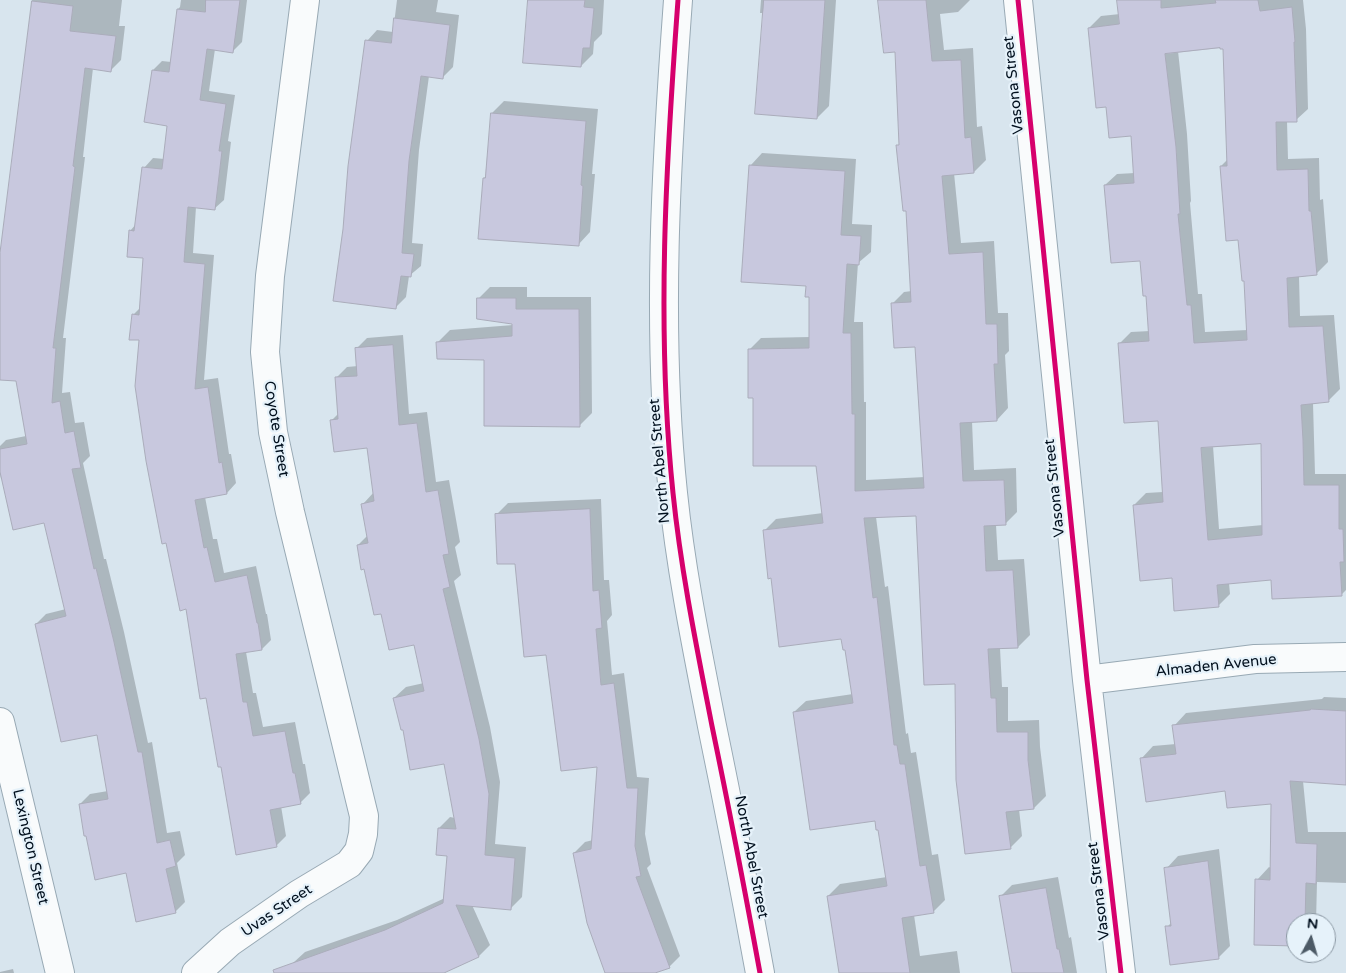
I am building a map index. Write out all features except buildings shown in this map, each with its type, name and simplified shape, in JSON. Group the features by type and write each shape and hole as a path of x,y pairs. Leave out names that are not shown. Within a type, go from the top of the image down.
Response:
{"street":[{"name":"Coyote Street","path":"305,0 270,276 265,352 274,432 290,512 364,816 363,834 359,851"},
{"name":"North Abel Street","path":"678,0 670,110 664,251 666,381 673,492 688,602 760,973"},
{"name":"Vasona Street","path":"1018,0 1086,680 1121,973"},
{"name":"Almaden Avenue","path":"1086,680 1255,659 1346,657"},
{"name":"Lexington Street","path":"0,722 60,973"},
{"name":"Uvas Street","path":"196,973 230,942 299,894 348,864 359,851"}],"cycle path":[{"path":"678,0 667,184 664,308 665,370 673,493 690,610 760,973"},
{"path":"1018,0 1087,680 1121,973"}]}
